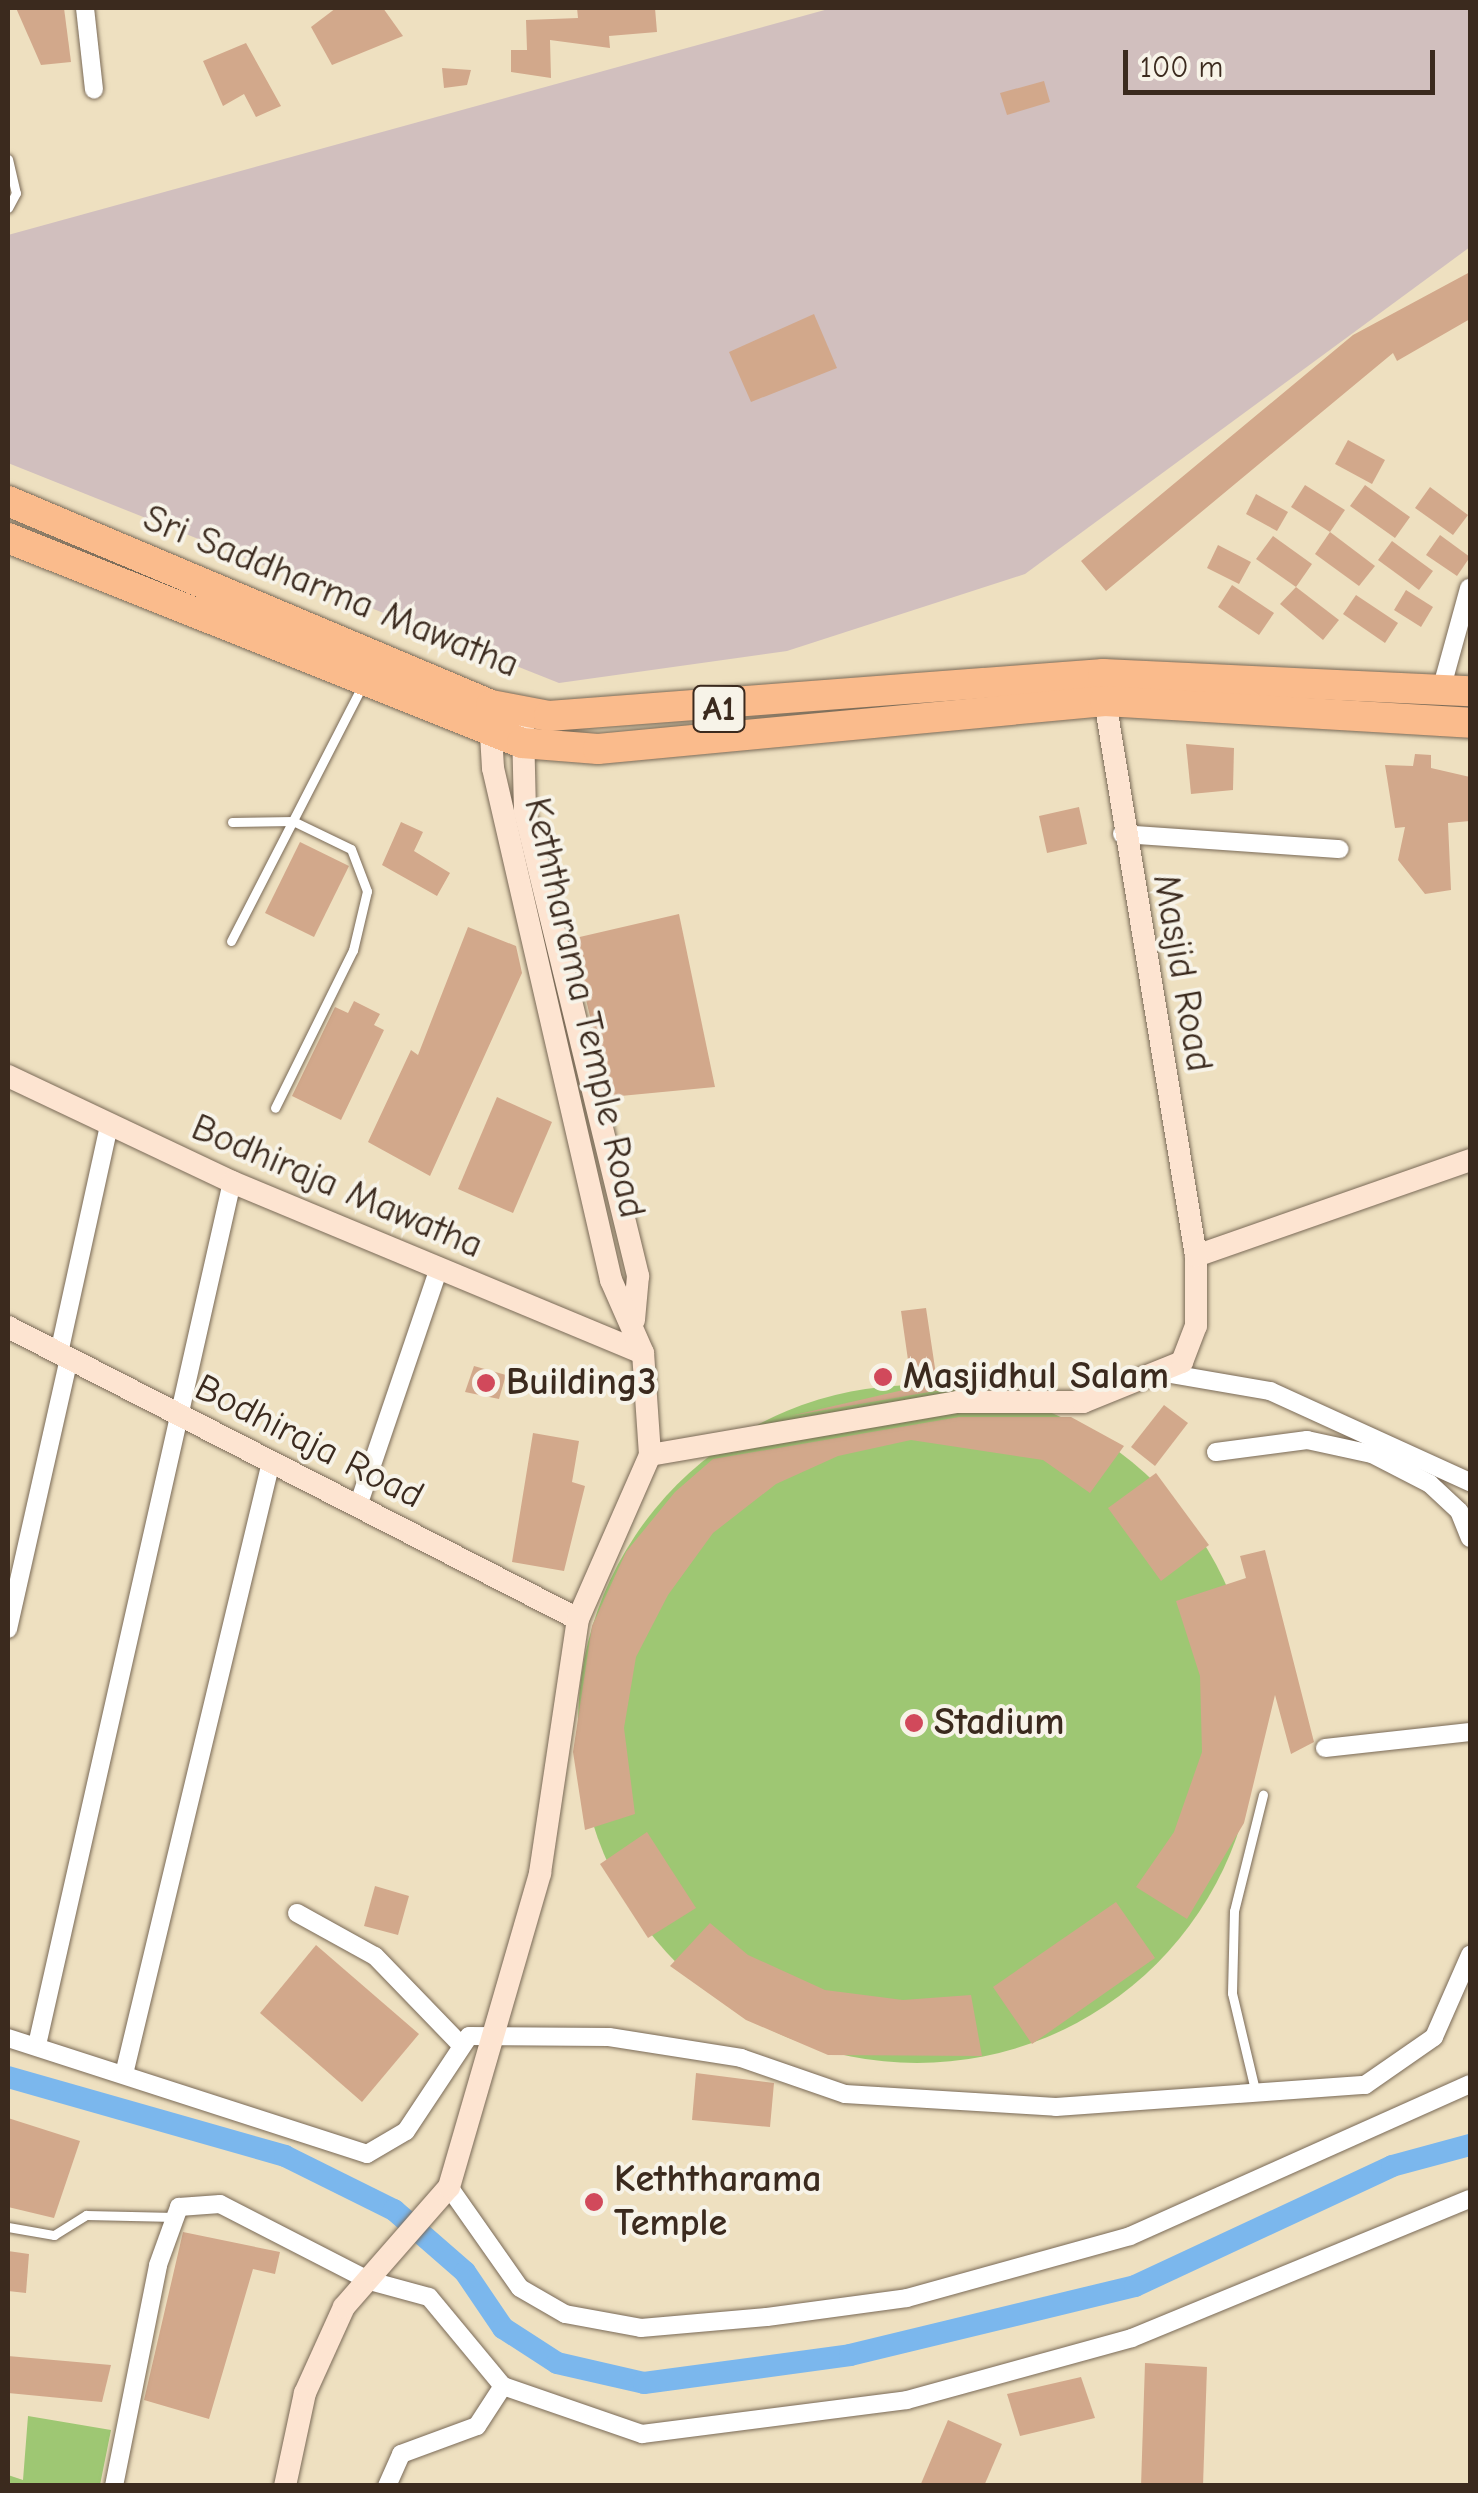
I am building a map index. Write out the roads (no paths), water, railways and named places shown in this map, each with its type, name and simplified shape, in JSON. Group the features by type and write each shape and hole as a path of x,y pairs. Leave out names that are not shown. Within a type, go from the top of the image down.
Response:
{"highway":[{"name":"Sri Saddharma Mawatha","path":"8,501 490,720"},
{"name":"Sri Saddharma Mawatha","path":"8,538 362,686 598,749 1106,701 1470,723"},
{"name":"Sri Saddharma Mawatha","path":"523,728 1102,674 1456,691"}],"street":[{"path":"85,8 94,90"},
{"path":"1456,691 1469,588"},
{"name":"Masjid Road","path":"1106,701 1122,834 1196,1256 1196,1326 1182,1362 1159,1372"},
{"name":"Keththarama Temple Road","path":"490,720 548,956 611,1164 638,1276 634,1320"},
{"name":"Keththarama Temple Road","path":"285,2486 305,2393 344,2307 378,2274 449,2186 498,2041 540,1873 578,1619 650,1455 643,1353 634,1320 611,1280 548,956 525,812 523,728"},
{"path":"1122,834 1339,849"},
{"name":"Bodhiraja Mawatha","path":"8,1076 232,1182 438,1271 643,1353"},
{"path":"8,1629 110,1126"},
{"path":"1196,1256 1470,1160"},
{"path":"586,1165 611,1164"},
{"path":"37,2046 183,1416 232,1182"},
{"path":"358,1506 438,1271"},
{"name":"Bodhiraja Road","path":"8,1327 578,1619"},
{"path":"650,1455 958,1402 1083,1402 1159,1372 1270,1390 1470,1482"},
{"path":"1216,1452 1307,1440 1372,1454 1430,1484 1459,1511 1470,1538"},
{"path":"125,2070 271,1462"},
{"path":"1325,1748 1470,1732"},
{"path":"297,1913 375,1956 458,2042 609,2037 741,2058 846,2094 1056,2107 1256,2097 1366,2085 1406,2065 1434,2037 1470,1955"},
{"path":"8,2038 125,2070 366,2154 406,2130 458,2042"},
{"path":"449,2186 520,2288 565,2314 640,2328 767,2317 906,2298 1130,2236 1470,2084"},
{"path":"114,2486 179,2207 220,2204 429,2297 503,2386 642,2434 907,2400 1132,2338 1470,2199"},
{"path":"387,2486 401,2454 476,2426 503,2386"}],"lane":[{"path":"8,160 16,193 8,208"},
{"path":"231,941 362,686"},
{"path":"232,822 292,820 352,849 367,890 353,950 274,1108"},
{"path":"1256,2097 1232,1993 1233,1944 1263,1795"},
{"path":"8,2227 54,2235 86,2215 175,2217"}],"waterway":[{"path":"8,2077 285,2156 394,2210 465,2272 503,2328 557,2363 644,2383 850,2355 1135,2286 1392,2166 1470,2145"}],"place":[{"name":"Masjidhul Salam","path":"883,1377"},
{"name":"Building3","path":"486,1383"},
{"name":"Stadium","path":"914,1723"},
{"name":"Keththarama Temple","path":"594,2202"}]}
